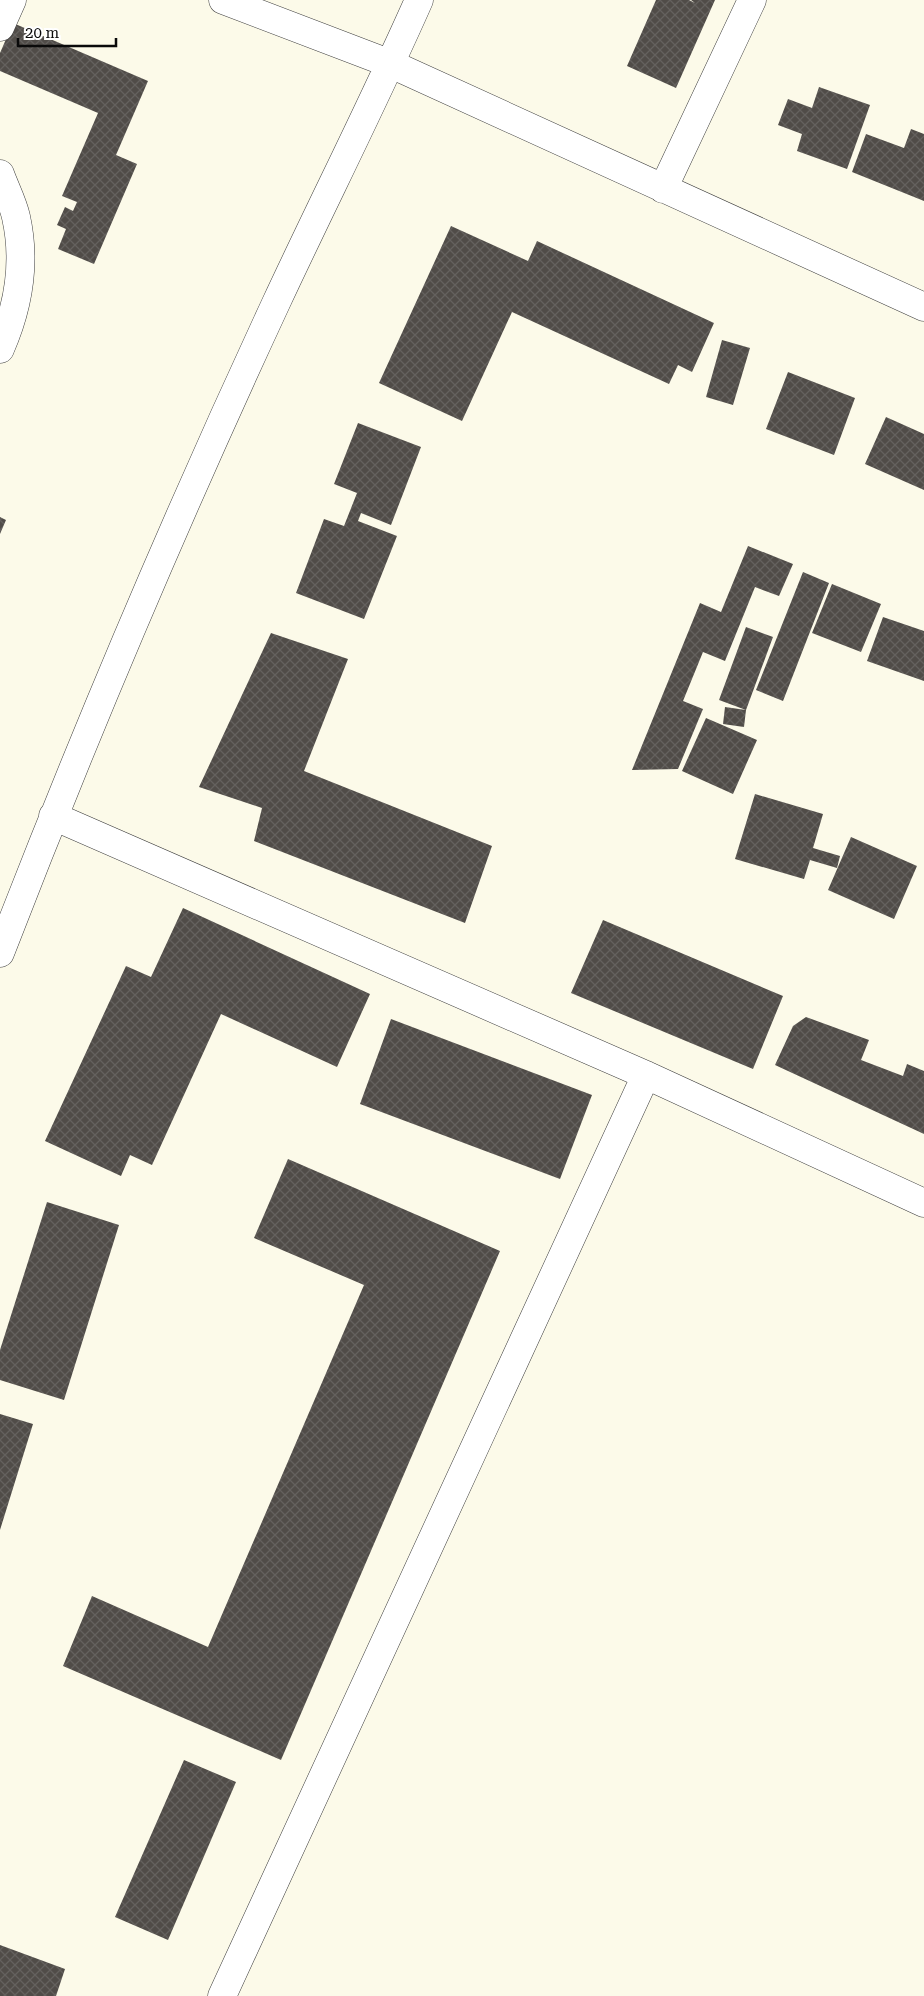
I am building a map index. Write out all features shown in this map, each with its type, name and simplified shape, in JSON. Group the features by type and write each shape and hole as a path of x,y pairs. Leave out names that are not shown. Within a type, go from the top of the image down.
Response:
{"street":[{"path":"0,27 12,0"},
{"path":"223,0 391,64 924,307"},
{"path":"0,952 53,816 136,614 276,303 391,64 419,0"},
{"path":"663,188 752,0"},
{"path":"0,174 16,216 22,255 17,299 0,349"},
{"path":"53,816 646,1075 924,1203"},
{"path":"222,1996 646,1075"}],"building":[{"path":"656,0 689,0 695,3 691,0 715,0 676,88 627,66"},
{"path":"13,23 148,81 116,155 137,164 94,264 58,249 66,229 57,225 65,207 73,211 77,202 62,196 98,113 0,71 0,53"},
{"path":"819,87 870,105 847,169 797,151 802,134 778,125 788,99 812,108"},
{"path":"911,129 924,134 924,201 852,172 866,134 904,148"},
{"path":"451,226 528,261 537,241 714,323 692,372 678,365 669,384 512,312 462,421 379,383"},
{"path":"722,340 750,348 733,405 706,397"},
{"path":"788,372 855,398 834,455 766,429"},
{"path":"886,417 924,434 924,490 865,464"},
{"path":"358,423 421,447 391,525 361,513 358,521 397,536 364,619 296,593 324,519 344,526 357,493 334,484"},
{"path":"0,517 6,520 0,534"},
{"path":"748,546 793,564 779,596 755,587 725,661 703,652 683,701 703,709 678,769 632,770 700,603 721,612"},
{"path":"803,572 829,583 783,701 756,690"},
{"path":"832,584 881,604 861,652 812,633"},
{"path":"883,617 924,631 924,681 867,661"},
{"path":"746,627 773,637 746,710 719,700"},
{"path":"271,633 348,659 304,771 492,846 465,923 254,841 262,808 199,787"},
{"path":"725,707 746,710 744,727 723,724"},
{"path":"706,718 757,740 733,794 682,771"},
{"path":"755,794 823,814 813,848 840,856 837,868 810,860 804,879 735,859"},
{"path":"851,837 917,866 894,919 828,890"},
{"path":"183,908 370,994 337,1067 221,1014 152,1165 130,1155 121,1176 45,1141 126,966 151,977"},
{"path":"603,920 783,996 753,1069 571,993"},
{"path":"806,1017 869,1040 861,1060 903,1076 907,1064 924,1071 924,1134 775,1065 793,1026"},
{"path":"391,1019 592,1095 560,1179 360,1104"},
{"path":"288,1159 500,1251 281,1760 63,1666 92,1596 208,1647 364,1285 254,1238"},
{"path":"47,1202 119,1225 64,1400 0,1380 0,1350"},
{"path":"0,1414 33,1424 0,1530"},
{"path":"184,1760 236,1782 168,1940 115,1917"},
{"path":"0,1945 65,1969 56,1996 0,1996"}]}
